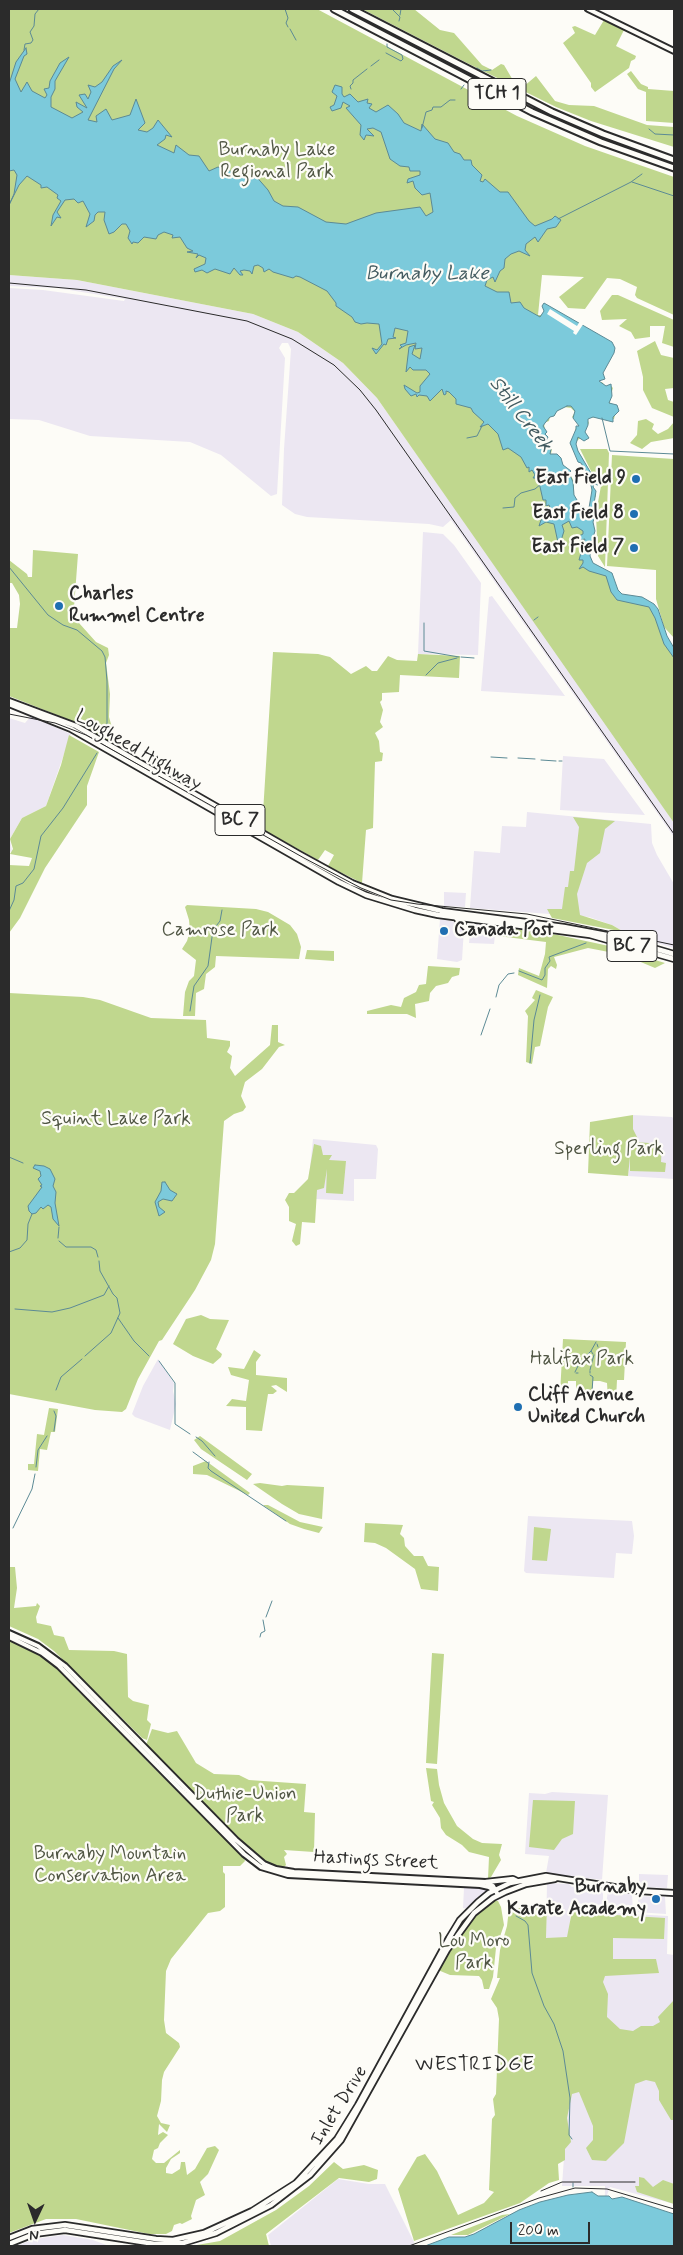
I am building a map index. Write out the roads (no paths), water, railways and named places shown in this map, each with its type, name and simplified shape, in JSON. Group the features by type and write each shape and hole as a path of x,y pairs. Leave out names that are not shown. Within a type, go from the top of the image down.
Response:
{"highway":[{"name":"TCH 1","path":"334,9 550,120 601,142 674,168"},
{"name":"TCH 1","path":"352,9 552,112 611,137 674,160"}],"main road":[{"path":"588,9 674,51"},
{"name":"Lougheed Highway","path":"9,702 72,729 348,886 390,903 431,914 590,935 674,959"},
{"name":"Lougheed Highway","path":"9,702 76,726 299,854 352,883 392,899 442,911 564,927 612,936 674,954"},
{"path":"456,918 467,929"},
{"path":"9,1633 38,1646 65,1666 251,1858"},
{"path":"9,1637 42,1653 58,1666 251,1858"},
{"name":"Hastings Street","path":"251,1858 274,1872 293,1876 480,1885 489,1886 496,1893"},
{"name":"Hastings Street","path":"251,1858 287,1871 486,1882"},
{"path":"496,1893 517,1881 546,1876 643,1892 674,1893"},
{"path":"496,1893 555,1878"},
{"path":"486,1882 513,1879 517,1881"},
{"path":"486,1882 493,1886 496,1893"},
{"name":"Inlet Drive","path":"140,2239 174,2244 197,2240 216,2233 272,2205 313,2172 335,2147 353,2121 452,1941 474,1912 496,1893"},
{"path":"9,2238 32,2229 65,2225 140,2239"},
{"path":"9,2244 34,2234 65,2230 140,2239"}],"water":[{"name":"Burnaby Lake","path":"26,48 27,54 24,56 15,79 21,92 27,82 32,91 45,98 47,95 44,89 49,88 50,81 60,63 69,57 55,81 55,89 51,97 51,107 72,118 83,112 77,107 76,102 87,108 79,95 85,94 88,99 91,92 88,85 95,87 102,82 113,66 122,60 114,69 88,120 97,122 96,116 106,109 112,120 130,115 136,99 145,123 138,130 147,132 153,128 158,120 172,137 166,135 165,139 157,145 174,153 176,145 189,155 199,156 209,171 218,167 248,177 254,174 268,190 274,201 283,206 298,207 326,222 346,224 376,213 420,207 426,216 433,212 430,193 422,195 415,188 413,181 407,183 408,179 420,175 420,171 410,171 409,167 400,166 390,159 381,132 373,128 367,129 374,136 366,135 364,140 360,135 361,125 346,108 350,106 343,102 341,108 332,111 330,107 334,105 337,96 332,92 335,85 342,87 344,97 350,94 358,102 368,99 367,103 372,104 369,108 376,112 388,105 404,123 421,131 422,124 435,139 448,143 454,152 460,154 464,160 471,160 472,165 482,175 480,181 483,182 485,179 500,192 508,192 529,221 535,226 555,216 561,220 556,227 547,229 538,242 535,237 526,244 525,250 530,256 519,251 505,259 504,268 500,271 495,282 493,277 487,280 485,286 497,292 509,292 511,303 520,302 524,308 540,317 544,311 542,306 544,303 612,342 615,348 614,353 603,373 605,379 599,381 606,386 611,384 612,396 609,403 617,405 619,411 613,417 613,422 593,417 588,419 585,432 589,438 584,441 578,437 576,444 578,451 598,485 594,484 593,487 596,491 594,504 596,512 593,522 595,531 590,556 593,563 612,573 618,590 622,594 642,597 654,604 658,609 667,636 674,648 674,658 664,644 649,607 617,600 611,592 606,576 589,571 583,567 579,569 583,563 583,560 579,560 585,539 580,540 577,537 583,534 583,531 577,527 572,528 569,521 562,525 564,531 559,547 554,524 546,522 539,526 543,519 541,514 544,515 551,510 549,505 546,506 546,500 543,500 538,478 533,478 535,475 532,470 529,472 529,467 527,468 521,457 508,448 503,450 498,434 488,424 480,427 484,422 471,408 456,404 456,399 446,391 444,395 442,389 430,401 427,396 419,395 417,397 416,394 411,396 405,389 404,385 417,393 420,392 420,386 430,374 426,370 413,370 410,367 406,372 409,347 415,345 412,354 420,359 422,348 415,349 416,343 399,349 402,347 400,345 406,343 408,331 395,328 393,337 396,338 388,339 386,345 384,344 376,354 372,348 377,350 382,344 379,324 355,322 352,317 336,306 336,303 327,291 300,277 296,276 293,278 269,269 264,272 263,268 258,265 254,266 252,274 250,271 240,271 243,275 240,275 234,268 230,274 215,269 207,273 202,270 195,272 194,269 205,264 206,258 199,255 196,258 198,254 187,252 193,251 187,248 180,237 172,238 173,235 164,232 158,235 156,239 144,237 138,243 133,242 132,244 128,238 130,231 126,224 122,224 109,234 104,220 105,212 98,212 95,215 94,221 86,227 90,214 83,201 78,203 74,199 65,200 57,212 61,218 57,217 51,226 53,215 61,201 57,198 58,195 47,187 41,188 41,185 27,176 19,185 9,205 14,194 17,175 14,170 9,171 9,84 16,62","holes":["571,406 575,411 573,418 579,426 576,426 570,443 578,462 581,463 589,476 592,490 589,508 586,509 580,505 574,495 573,482 569,473 571,471 563,465 561,458 557,454 550,454 551,449 543,447 548,437 543,426 545,423 557,411"]},
{"path":"35,1165 50,1169 55,1179 53,1186 56,1192 55,1203 59,1226 53,1219 51,1207 48,1205 43,1209 41,1207 36,1213 32,1214 29,1211 28,1206 42,1187 38,1179 41,1176 40,1171 33,1168"},
{"path":"162,1182 165,1182 170,1190 177,1194 172,1201 163,1199 158,1202 159,1207 165,1212 159,1216 155,1202 161,1191"},
{"path":"592,2192 598,2196 609,2196 612,2199 622,2197 674,2214 674,2246 425,2246 449,2237 465,2237 474,2234 519,2210 540,2202 568,2195"}],"waterway":[{"path":"24,50 25,44 31,43 33,40 30,32 34,26 35,14 39,9"},
{"path":"285,9 288,27"},
{"path":"392,9 400,17 399,21"},
{"path":"400,15 401,9"},
{"path":"290,29 296,40"},
{"path":"386,53 401,61 403,59 402,55 387,47 387,44"},
{"path":"371,66 379,60"},
{"path":"477,68 482,71 491,70"},
{"path":"351,89 350,86 353,80 367,69"},
{"path":"461,89 464,85"},
{"path":"422,128 426,112 432,110 433,107 441,107 450,100 455,100"},
{"path":"649,129 655,134 674,135"},
{"path":"558,219 631,182 642,174"},
{"path":"632,182 674,196"},
{"path":"602,418 610,451 674,454"},
{"path":"467,438 477,436 482,426"},
{"path":"503,508 514,507 515,498 521,493 535,489 541,484"},
{"path":"9,567 48,615 63,625 77,630 102,651 105,657 107,681 107,737"},
{"path":"534,620 538,617"},
{"path":"424,623 424,651 459,657"},
{"path":"461,657 474,658"},
{"path":"426,675 438,663 457,658"},
{"path":"9,911 14,900 16,886 23,883 34,869 41,836 63,808 97,753"},
{"path":"491,757 507,758"},
{"path":"518,758 535,759"},
{"path":"541,760 556,761"},
{"path":"190,1011 194,986 208,966 213,930 220,921 222,910"},
{"path":"519,971 542,980 545,975 545,968 550,961 549,957 586,943"},
{"path":"496,997 499,985 508,974 514,973"},
{"path":"530,1063 534,1020 540,995"},
{"path":"481,1035 490,1009"},
{"path":"9,1157 23,1163"},
{"path":"9,1252 20,1248 27,1240 28,1224 32,1214"},
{"path":"58,1238 59,1227"},
{"path":"59,1241 66,1247 91,1247 96,1250 98,1257"},
{"path":"85,1356 111,1333 120,1313 117,1298 100,1271 99,1261"},
{"path":"15,1309 52,1312 70,1308 104,1295 109,1286"},
{"path":"118,1318 134,1341 149,1356"},
{"path":"593,1354 591,1351 596,1342"},
{"path":"580,1362 591,1351"},
{"path":"591,1365 594,1355"},
{"path":"56,1390 61,1377 82,1359"},
{"path":"159,1361 175,1383 175,1424 190,1434"},
{"path":"575,1372 579,1364"},
{"path":"590,1370 591,1366"},
{"path":"590,1375 593,1377 592,1392"},
{"path":"54,1411 56,1416 54,1431"},
{"path":"36,1467 38,1450 47,1436"},
{"path":"196,1437 215,1456"},
{"path":"193,1452 208,1463"},
{"path":"209,1462 208,1468 211,1471 286,1521"},
{"path":"13,1528 32,1489 35,1474"},
{"path":"266,1617 272,1601"},
{"path":"260,1637 261,1633 265,1631 263,1620"},
{"path":"516,1916 528,1925 532,1973 544,2006 554,2024 563,2051 570,2098 569,2135 572,2139"}],"railway":[{"path":"9,283 86,290 247,321 292,339 334,365 360,390 376,410 674,834"},
{"path":"9,714 55,723 86,735 304,858 361,888 391,900 527,914 674,945"},
{"path":"541,2191 562,2182 581,2182"},
{"path":"590,2182 635,2182"},
{"path":"409,2246 539,2198 575,2188 607,2189 674,2209"}],"place":[{"name":"East Field 9","path":"636,479"},
{"name":"East Field 8","path":"634,514"},
{"name":"East Field 7","path":"634,548"},
{"name":"Charles Rummel Centre","path":"59,606"},
{"name":"Canada Post","path":"444,931"},
{"name":"Cliff Avenue United Church","path":"518,1407"},
{"name":"Burnaby Karate Academy","path":"656,1899"}],"district":[{"name":"WESTRIDGE","path":"475,2066"}],"park label":[{"name":"Burnaby Lake Regional Park","path":"277,162"},
{"name":"Camrose Park","path":"220,931"},
{"name":"Squint Lake Park","path":"116,1120"},
{"name":"Sperling Park","path":"609,1150"},
{"name":"Halifax Park","path":"582,1360"},
{"name":"Duthie-Union Park","path":"245,1806"},
{"name":"Burnaby Mountain Conservation Area","path":"110,1866"},
{"name":"Lou Moro Park","path":"474,1953"}],"water label":[{"name":"Still Creek","path":"520,415"}]}
